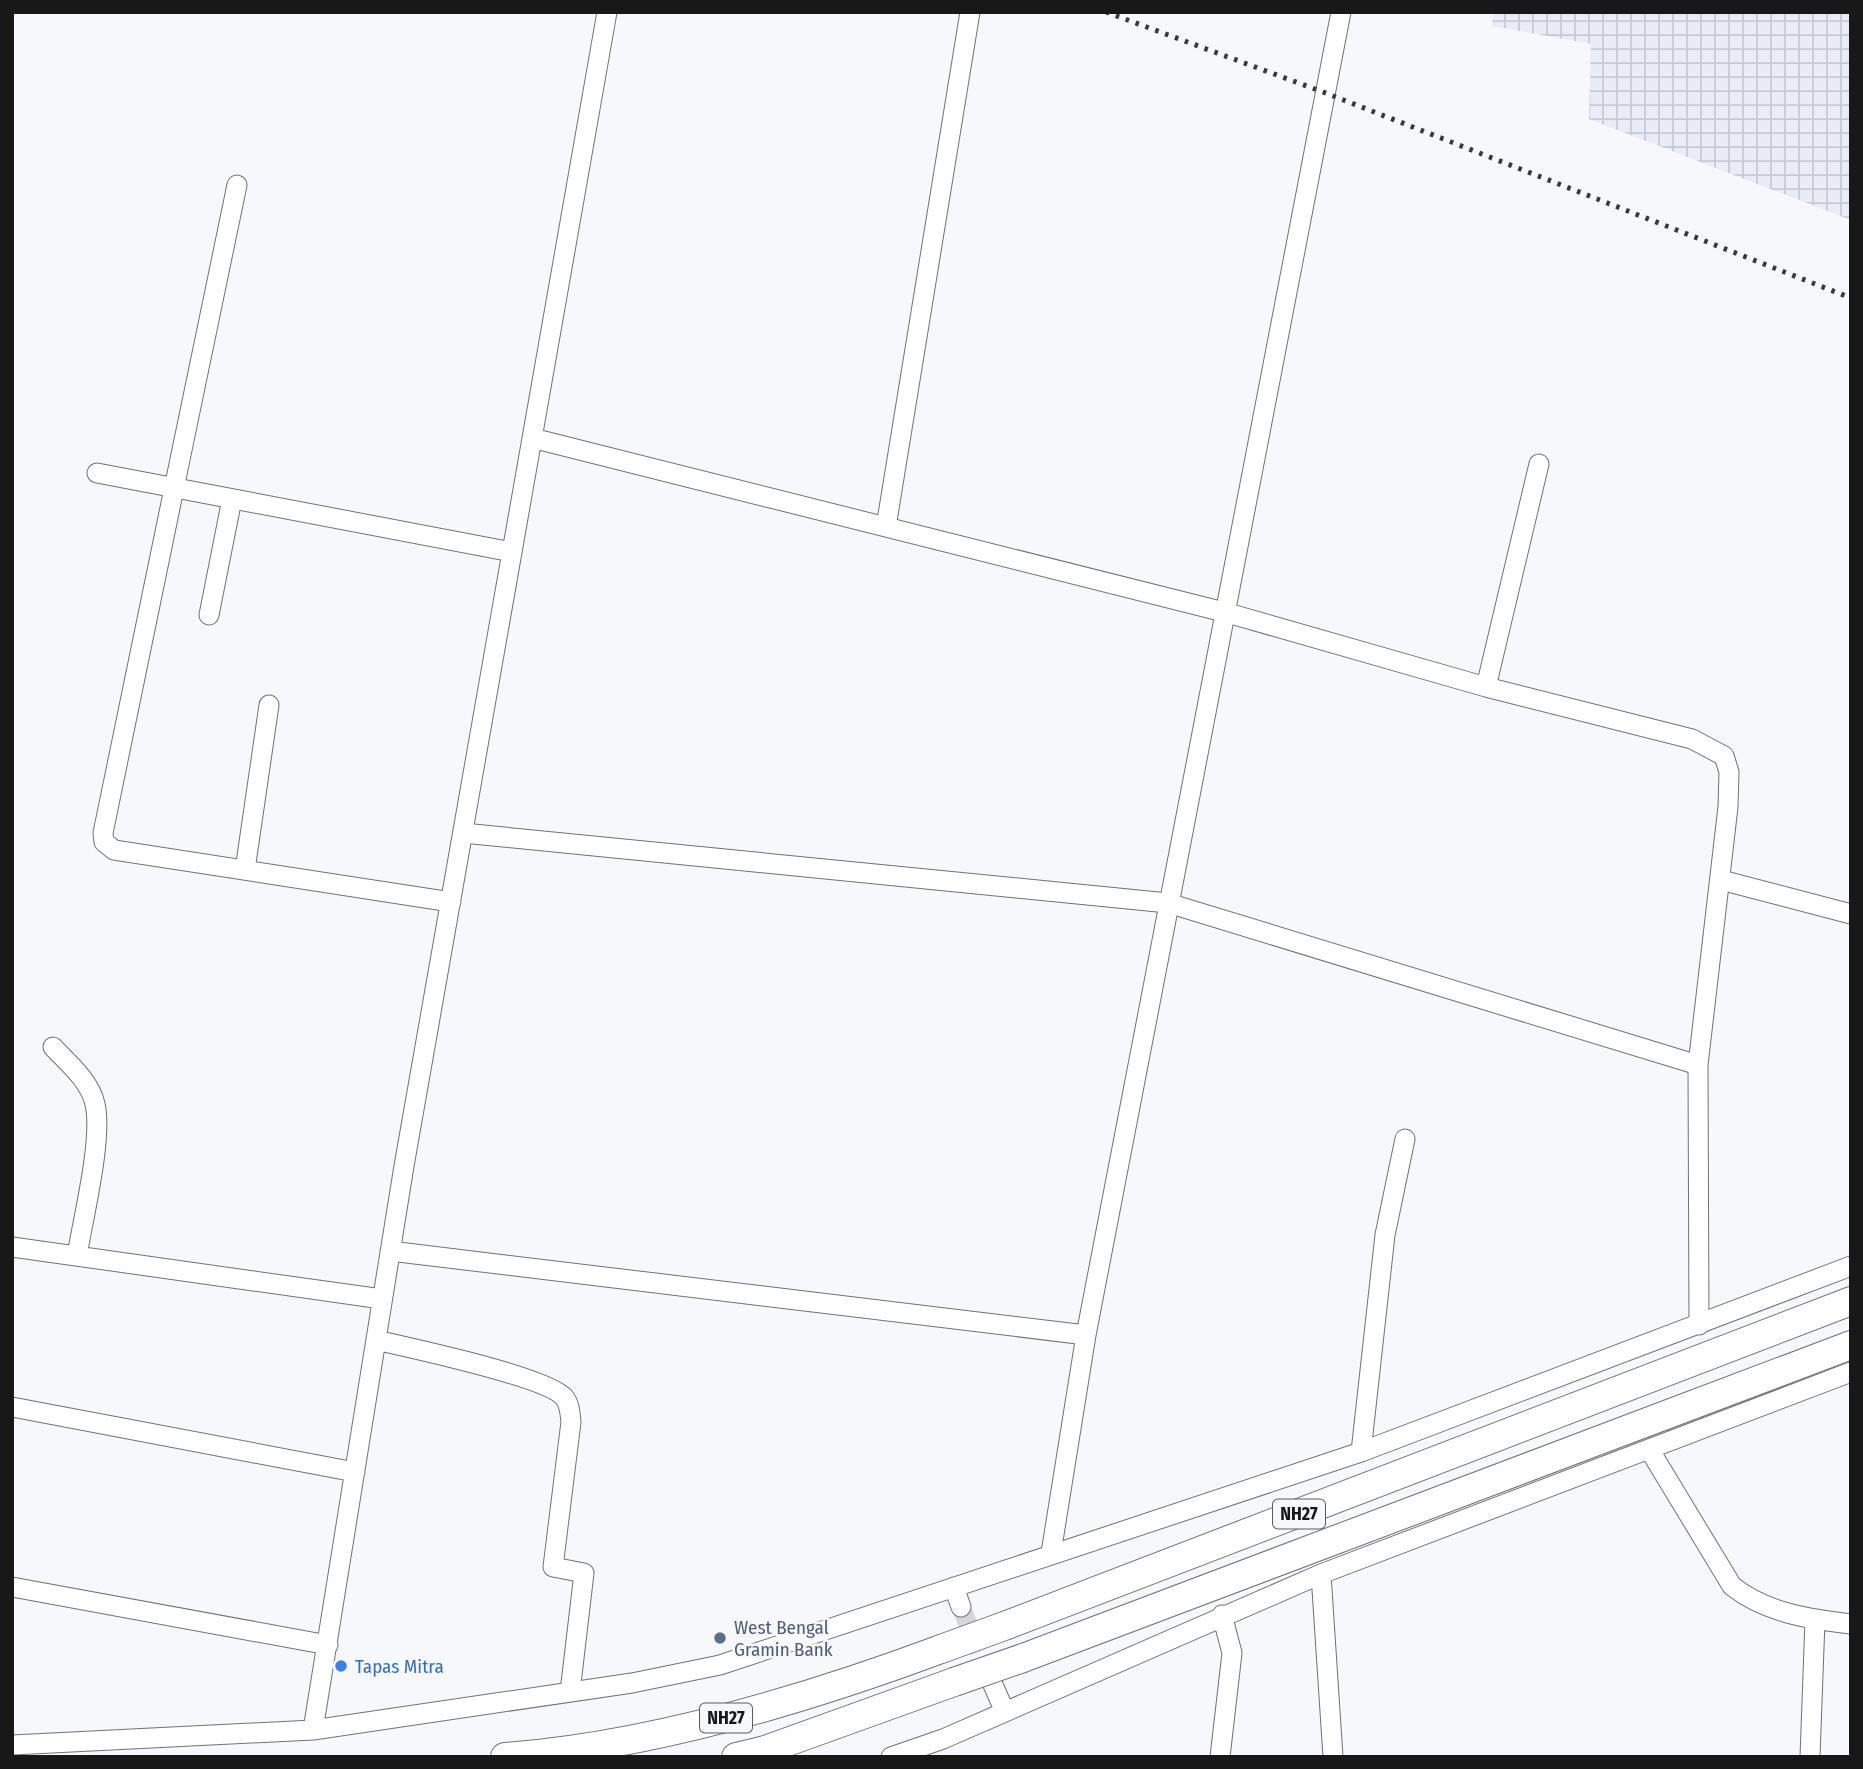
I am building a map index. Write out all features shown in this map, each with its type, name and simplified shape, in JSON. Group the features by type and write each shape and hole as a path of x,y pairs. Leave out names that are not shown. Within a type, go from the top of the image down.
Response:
{"highway":[{"name":"NH27","path":"505,1757 629,1738 752,1712 941,1649 1851,1301"},
{"name":"NH27","path":"736,1757 765,1750 1023,1658 1851,1345"}],"street":[{"path":"313,1730 390,1251 607,12"},
{"path":"886,527 970,12"},
{"path":"1051,1553 1086,1335 1341,12"},
{"path":"237,185 103,838 106,846 114,850 451,902"},
{"path":"532,438 1224,612 1486,687 1692,739 1724,756 1729,772 1728,807 1698,1065 1699,1325"},
{"path":"1486,687 1539,464"},
{"path":"97,473 512,552"},
{"path":"209,615 232,499"},
{"path":"245,870 269,705"},
{"path":"463,833 1168,904 1698,1065"},
{"path":"1721,880 1851,915"},
{"path":"53,1047 80,1076 95,1104 93,1156 77,1256"},
{"path":"1361,1452 1385,1235 1405,1139"},
{"path":"12,1247 382,1299"},
{"path":"390,1251 1086,1335"},
{"path":"12,1745 313,1730 570,1692 720,1665 1361,1452 1851,1266"},
{"path":"376,1340 549,1387 564,1397 571,1422 553,1567 584,1573 570,1692"},
{"path":"891,1757 943,1739 1321,1574 1851,1372"},
{"path":"12,1407 355,1472"},
{"path":"1649,1449 1732,1586 1762,1605 1815,1620 1851,1624"},
{"path":"1321,1574 1333,1757"},
{"path":"12,1587 328,1645"},
{"path":"954,1587 961,1608"},
{"path":"1220,1757 1232,1653 1222,1615"},
{"path":"1811,1757 1815,1620"},
{"path":"990,1678 1005,1712"}],"shaded area":[{"path":"1493,12 1851,12 1851,220 1589,119 1591,44 1492,26"}],"tunnel":[{"path":"961,1607 990,1678"}],"railway":[{"path":"1106,12 1323,92 1851,298"}],"place":[{"name":"West Bengal Gramin Bank","path":"720,1638"},
{"name":"Tapas Mitra","path":"341,1666"}]}
